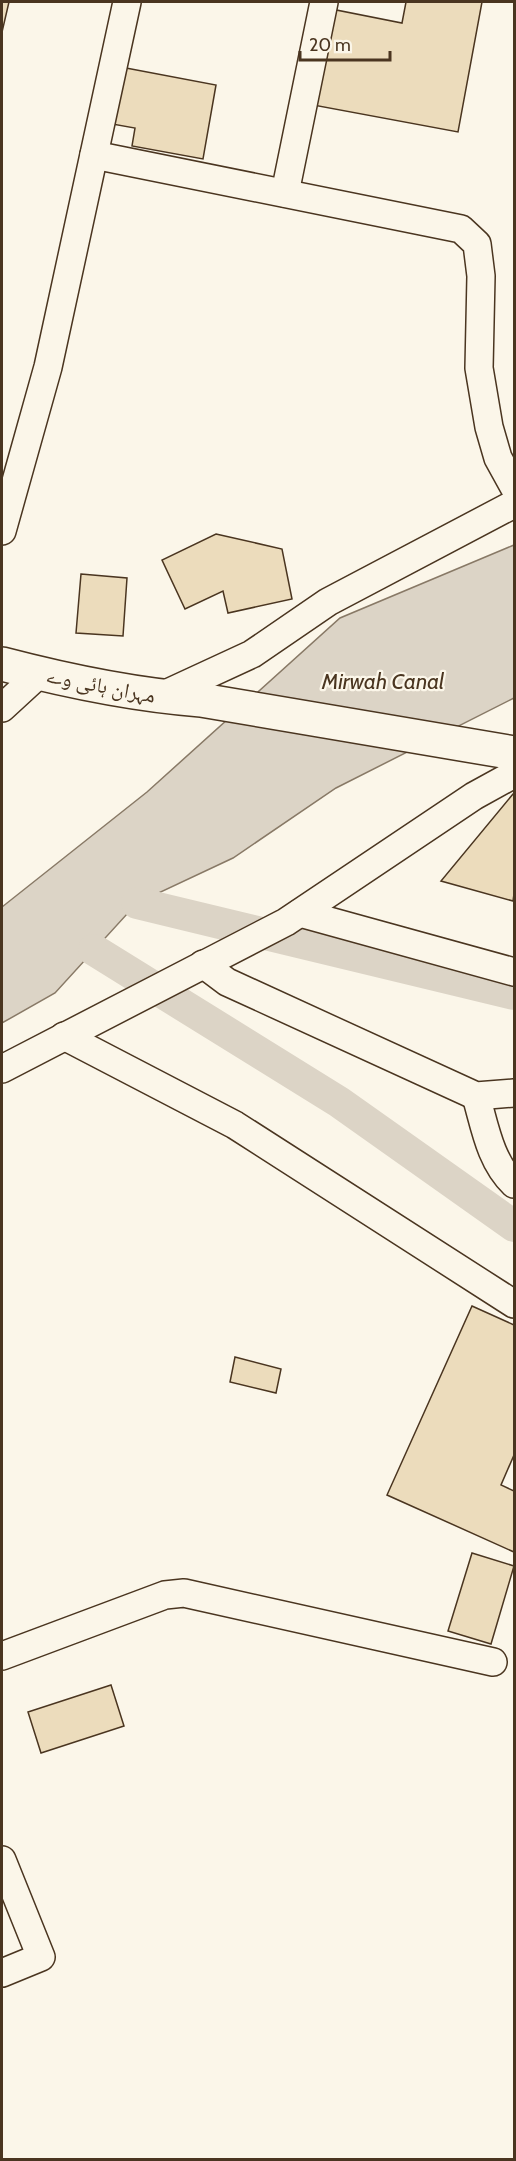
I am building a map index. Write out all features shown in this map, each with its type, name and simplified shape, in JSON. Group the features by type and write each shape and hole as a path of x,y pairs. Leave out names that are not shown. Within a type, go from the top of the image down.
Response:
{"main road":[{"name":"مہران ہائی وے","path":"2,664 39,674 159,697 201,700 509,759"}],"street":[{"path":"2,531 48,367 127,2"},
{"path":"285,193 324,2"},
{"path":"94,155 461,229 477,244 481,276 479,368 489,427 498,458 514,487"},
{"path":"159,697 252,654 328,602 514,504"},
{"path":"2,708 39,674"},
{"path":"2,1069 293,918 474,796 509,759"},
{"path":"293,918 514,972"},
{"path":"205,963 227,982 476,1096 514,1094"},
{"path":"64,1036 235,1125 514,1304"},
{"path":"476,1096 493,1155 514,1184"},
{"path":"2,1656 165,1595 184,1593 493,1662"},
{"path":"2,1860 41,1957 2,1973"}],"water":[{"name":"Mirwah Canal","path":"514,545 514,698 336,788 233,858 137,903 55,993 2,1023 2,907 147,792 340,618"}],"building":[{"path":"2,2 9,2 2,32"},
{"path":"406,2 482,2 458,132 313,105 331,9 402,23"},
{"path":"126,68 216,85 203,159 132,146 135,128 112,124"},
{"path":"216,534 282,549 292,599 228,613 223,591 185,609 162,560"},
{"path":"81,574 127,578 123,636 76,633"},
{"path":"513,794 513,901 441,881"},
{"path":"472,1306 514,1325 514,1455 501,1485 514,1491 514,1552 387,1495"},
{"path":"235,1357 281,1369 276,1393 230,1382"},
{"path":"472,1553 514,1566 491,1644 448,1631"},
{"path":"111,1685 124,1726 41,1753 28,1712"}],"waterway":[{"path":"137,903 514,994"},
{"path":"94,950 339,1102 514,1226"}]}
